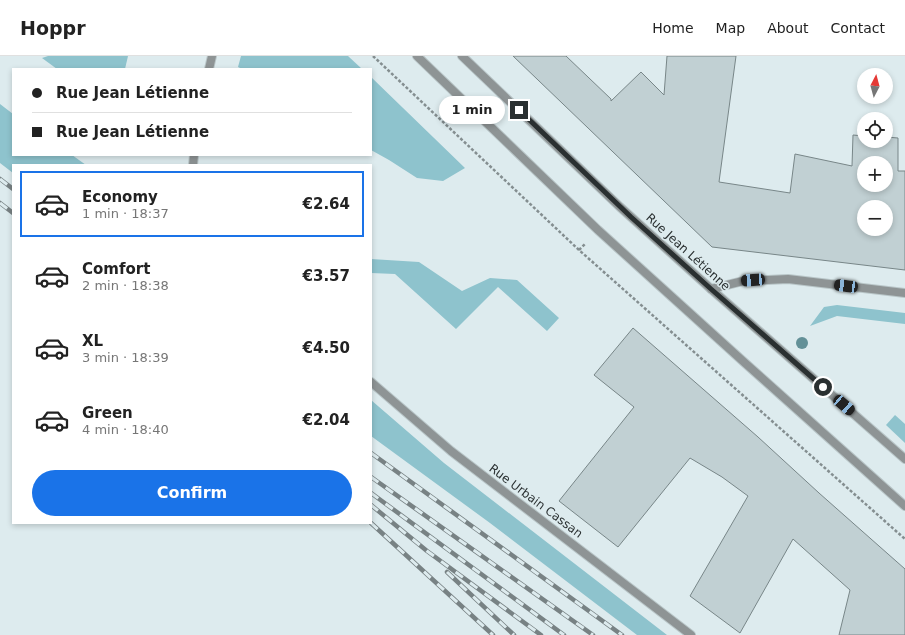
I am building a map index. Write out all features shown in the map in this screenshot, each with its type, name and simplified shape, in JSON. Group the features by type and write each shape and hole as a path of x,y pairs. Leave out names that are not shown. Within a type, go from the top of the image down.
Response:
{"street":[{"path":"209,68 212,56"},
{"path":"417,56 598,230 905,506"},
{"name":"Rue Jean Létienne","path":"462,56 620,207 905,459"},
{"path":"711,289 743,280 788,279 905,293"},
{"name":"Rue Urbain Cassan","path":"372,383 451,451 691,635"}],"path":[{"path":"373,56 579,250 905,539"}],"shaded area":[{"path":"48,56 128,56 125,68 56,68 42,58"},
{"path":"241,56 348,56 361,68 240,68 238,67"},
{"path":"372,78 465,168 443,181 417,178 372,151"},
{"path":"0,104 12,113 12,156 73,156 85,164 12,164 12,172 0,163"},
{"path":"372,259 419,262 462,291 490,278 517,280 559,318 547,331 498,287 456,329 395,274 372,273"},
{"path":"837,305 905,313 905,324 837,316 810,326 824,307"},
{"path":"372,401 444,463 667,635 637,635 490,523 372,437"},
{"path":"895,415 905,424 905,443 886,425"}],"building":[{"path":"513,56 566,56 611,99 611,101 641,72 664,95 667,56 736,56 719,182 790,193 795,154 852,166 853,135 857,135 857,148 893,148 893,138 898,138 898,171 905,171 905,270 712,247"},
{"path":"633,328 758,437 905,569 905,635 839,635 850,590 793,539 740,633 690,596 748,496 722,477 690,458 618,547 559,501 634,407 594,375"}],"railway":[{"path":"0,179 12,188"},
{"path":"0,203 12,212"},
{"path":"372,454 622,635"},
{"path":"372,478 593,635"},
{"path":"372,494 564,635"},
{"path":"372,506 427,551 541,635"},
{"path":"372,524 493,635"},
{"path":"447,572 514,635"}],"route":[{"path":"519,110 631,217 823,387"}]}
